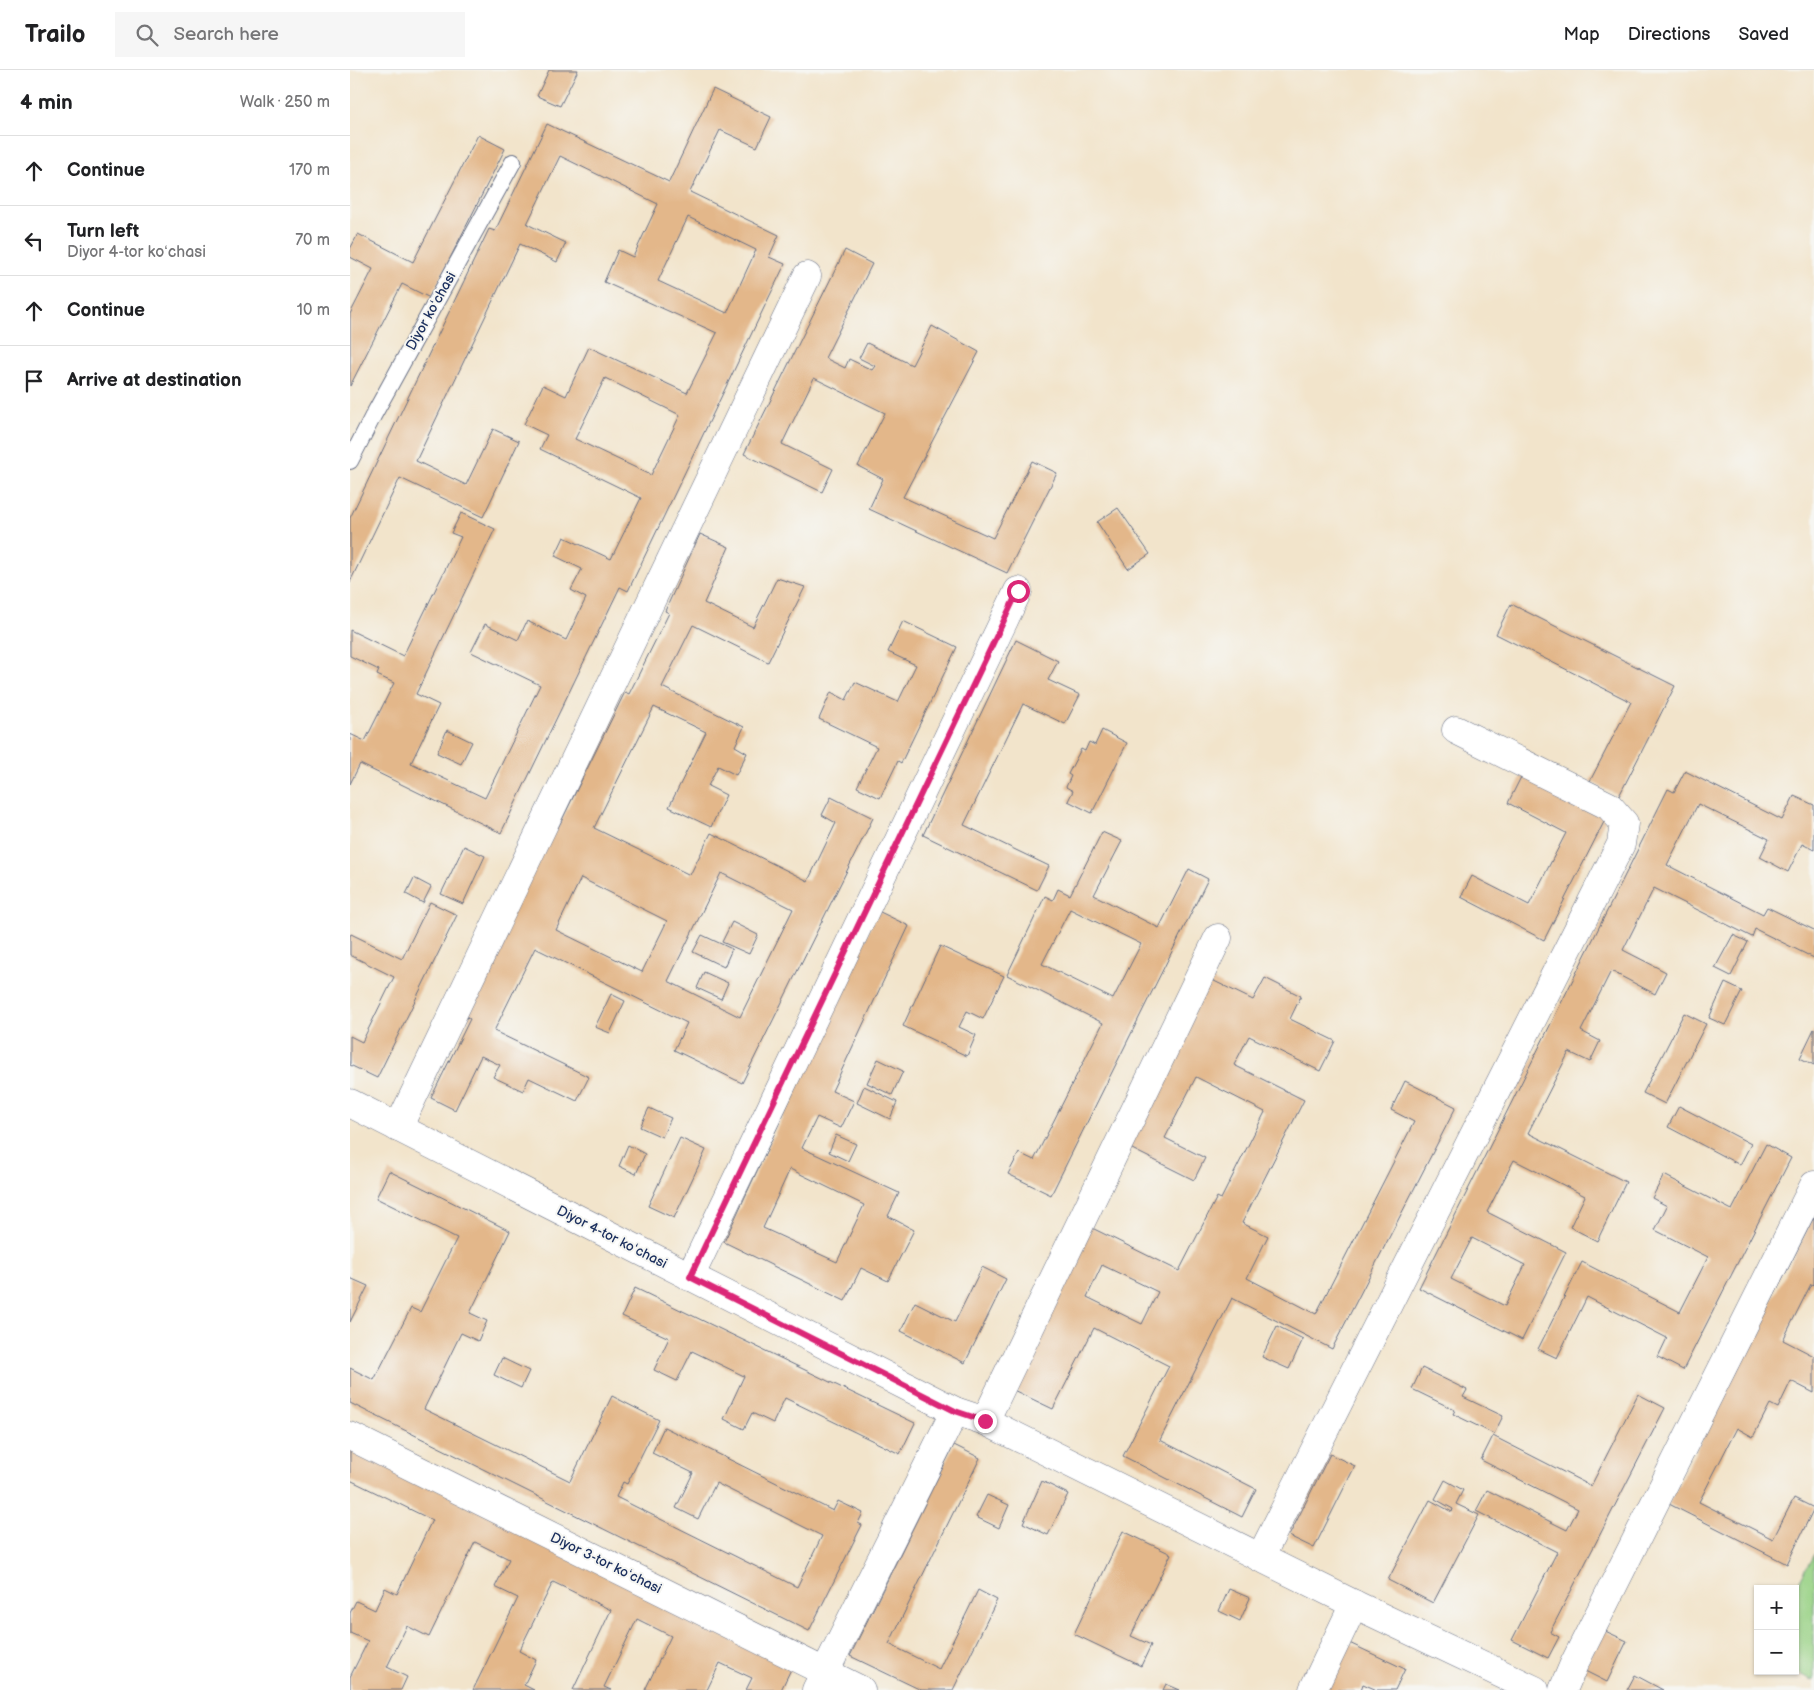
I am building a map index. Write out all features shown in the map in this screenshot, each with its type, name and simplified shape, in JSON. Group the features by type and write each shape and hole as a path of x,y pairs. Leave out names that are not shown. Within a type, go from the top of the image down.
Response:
{"street":[{"path":"398,1128 807,276"},
{"path":"690,1277 1018,591"},
{"path":"1260,1558 1621,844 1624,823 1609,806 1456,730"},
{"path":"985,1421 1218,938"},
{"name":"Diyor 4-tor koʻchasi","path":"350,1103 955,1411 985,1421 1354,1604 1535,1690"},
{"path":"1563,1690 1574,1664 1814,1185"},
{"path":"820,1681 955,1411"},
{"name":"Diyor 3-tor koʻchasi","path":"350,1436 820,1681 862,1690"},
{"path":"1313,1690 1354,1604"}],"lane":[{"name":"Diyor koʻchasi","path":"350,461 377,408 513,162"}],"green space":[{"path":"1814,1554 1814,1681 1799,1673 1799,1585 1797,1585"}],"building":[{"path":"549,70 578,70 560,106 537,96"},
{"path":"713,89 771,117 757,147 720,130 690,192 779,235 769,257 785,264 628,591 620,587 501,833 360,764 350,784 350,734 365,741 394,683 377,675 379,670 350,656 350,630 403,656 461,537 451,533 461,513 495,529 416,694 439,705 411,763 485,798 540,685 471,652 485,624 518,640 527,621 566,640 586,598 571,590 582,569 555,556 564,537 611,559 641,498 540,449 547,435 524,424 543,385 566,396 589,347 687,393 717,333 604,282 618,250 633,257 658,204 560,156 527,224 566,243 557,262 520,244 416,461 466,485 493,429 519,441 483,517 400,478 350,582 350,518 489,229 495,231 547,124 669,182","holes":["688,217 756,250 727,313 658,281","605,378 680,415 651,475 575,439"]},
{"path":"478,135 505,149 430,298 402,284 350,386 350,314 373,269 350,257 350,249 358,234 413,262"},
{"path":"845,250 872,264 825,358 845,368 849,359 872,370 875,366 859,358 867,343 912,365 932,326 979,352 903,497 993,538 1032,461 1057,473 1007,573 869,509 883,479 858,466 885,413 814,378 782,444 833,469 822,492 744,454"},
{"path":"1118,508 1150,554 1128,569 1097,522"},
{"path":"700,534 729,547 704,603 753,627 777,578 805,587 768,662 693,625 662,687 744,727 735,746 747,753 736,775 718,766 708,786 726,795 711,827 669,807 706,732 654,707 594,828 690,875 711,833 808,881 836,823 822,815 831,797 873,818 742,1083 674,1050 687,1023 535,948 494,1031 589,1077 577,1101 529,1078 523,1091 493,1077 500,1065 481,1056 455,1110 431,1098 470,1019 465,1016 549,824 558,828 625,692 629,694 669,613 665,611","holes":["721,873 793,909 740,1017 668,981","581,878 667,921 642,972 556,930"]},
{"path":"1511,604 1675,686 1619,796 1590,781 1631,702 1496,634"},
{"path":"903,621 957,647 901,763 898,761 880,798 857,787 877,747 819,719 831,692 846,700 855,682 898,702 916,665 888,652"},
{"path":"1016,640 1058,661 1048,680 1080,695 1065,724 1023,704 964,825 1049,866 1037,890 923,835"},
{"path":"447,730 472,742 461,764 437,753"},
{"path":"1102,730 1127,743 1092,813 1068,801 1073,791 1066,787 1071,776 1068,774 1081,749 1085,751 1089,742 1095,745"},
{"path":"1685,771 1782,820 1794,796 1814,805 1814,850 1802,844 1788,872 1760,857 1769,839 1698,804 1667,865 1763,914 1767,907 1814,930 1814,958 1755,929 1752,937 1654,888 1623,950 1666,972 1655,994 1611,971 1581,1031 1600,1041 1590,1062 1569,1052 1528,1133 1626,1182 1597,1241 1570,1227 1585,1196 1514,1160 1487,1212 1566,1252 1522,1340 1419,1288 1668,789 1674,792","holes":["1472,1238 1525,1265 1505,1306 1451,1279"]},
{"path":"1522,775 1606,818 1544,940 1461,897 1472,876 1529,905 1566,833 1508,803"},
{"path":"1102,832 1122,841 1094,895 1159,928 1189,869 1208,879 1051,1195 1008,1174 1019,1153 1034,1160 1103,1023 1007,975 1045,896 1053,900 1058,889 1070,895","holes":["1070,909 1141,944 1113,999 1042,964"]},
{"path":"464,846 485,856 463,904 441,894"},
{"path":"414,878 431,887 423,903 406,894"},
{"path":"430,902 457,915 377,1078 350,1065 350,1036 362,1042 394,977 350,955 350,936 351,934 402,959"},
{"path":"878,911 909,926 832,1091 854,1101 841,1128 817,1117 802,1148 899,1193 888,1216 914,1230 888,1281 861,1268 845,1301 724,1242","holes":["790,1169 864,1205 837,1262 763,1228"]},
{"path":"732,922 758,935 749,954 722,942"},
{"path":"702,935 732,949 724,967 693,952"},
{"path":"1733,935 1748,942 1731,976 1715,968"},
{"path":"940,946 1004,976 983,1019 967,1011 959,1027 976,1035 967,1056 903,1026"},
{"path":"704,972 728,983 721,999 697,988"},
{"path":"1265,978 1301,996 1290,1019 1335,1041 1320,1071 1249,1036 1234,1065 1304,1100 1242,1223 1268,1236 1247,1278 1316,1314 1414,1122 1391,1110 1405,1081 1456,1107 1332,1349 1232,1298 1160,1440 1256,1489 1242,1517 1123,1456 1169,1366 1094,1328 1053,1409 1005,1386 1086,1225 1179,1271 1217,1197 1221,1199 1265,1112 1196,1077 1165,1138 1205,1158 1194,1180 1126,1146 1210,979 1253,1000","holes":["1102,1265 1158,1292 1142,1324 1087,1297"]},
{"path":"1725,983 1742,991 1725,1025 1709,1018"},
{"path":"611,994 625,1001 610,1033 595,1027"},
{"path":"1684,1013 1706,1024 1665,1104 1643,1093"},
{"path":"1814,1029 1814,1065 1800,1058"},
{"path":"878,1059 903,1071 892,1095 867,1083"},
{"path":"864,1086 897,1102 890,1119 857,1103"},
{"path":"1679,1106 1751,1144 1740,1165 1668,1127"},
{"path":"649,1108 671,1118 662,1137 640,1127"},
{"path":"836,1135 856,1144 848,1161 829,1152"},
{"path":"680,1138 706,1150 674,1218 648,1206"},
{"path":"1766,1144 1791,1158 1683,1370 1658,1357 1667,1338 1587,1297 1557,1358 1538,1349 1582,1262 1680,1312 1708,1257 1655,1230 1667,1206 1652,1198 1664,1175 1732,1210"},
{"path":"628,1145 645,1154 636,1174 619,1166"},
{"path":"389,1171 510,1231 470,1313 487,1321 478,1341 461,1333 424,1409 570,1481 612,1396 659,1420 627,1484 623,1482 616,1497 797,1587 822,1536 716,1483 698,1519 676,1508 693,1473 652,1453 664,1427 833,1511 838,1501 863,1513 858,1523 862,1525 809,1631 350,1403 350,1368 374,1380 411,1308 420,1312 457,1238 376,1198"},
{"path":"1814,1217 1814,1285 1811,1284 1783,1340 1814,1356 1814,1393 1791,1381 1778,1408 1770,1404 1753,1437 1737,1428 1699,1502 1773,1539 1794,1498 1814,1508 1787,1564 1669,1504"},
{"path":"982,1267 1006,1279 965,1363 901,1331 915,1302 955,1322"},
{"path":"350,1278 368,1286 350,1322"},
{"path":"635,1288 915,1423 900,1454 785,1398 773,1423 752,1413 744,1429 724,1419 744,1376 692,1351 677,1381 654,1370 669,1338 622,1316"},
{"path":"1277,1326 1303,1339 1289,1369 1262,1357"},
{"path":"502,1358 529,1371 521,1388 494,1375"},
{"path":"1422,1368 1467,1390 1463,1397 1503,1416 1494,1434 1453,1414 1455,1410 1412,1389"},
{"path":"1638,1394 1665,1408 1550,1632 1559,1637 1548,1658 1512,1640 1557,1552 1476,1511 1487,1490 1567,1530 1578,1509 1481,1460 1493,1436 1591,1486"},
{"path":"954,1445 980,1458 889,1644 939,1669 978,1590 997,1600 953,1690 921,1690 850,1656"},
{"path":"350,1446 794,1663 781,1690 746,1690 752,1678 720,1663 707,1690 645,1690 671,1636 637,1619 604,1687 611,1690 573,1690 611,1610 553,1582 519,1651 536,1660 524,1685 534,1690 473,1690 518,1598 495,1587 509,1559 475,1542 429,1637 407,1626 387,1667 407,1677 401,1690 350,1690 350,1677 368,1641 350,1633 350,1613 356,1601 375,1610 385,1588 397,1594 432,1520 350,1480"},
{"path":"1330,1454 1355,1466 1314,1548 1289,1536"},
{"path":"1445,1480 1463,1490 1456,1504 1479,1515 1433,1603 1388,1580 1430,1500 1452,1512 1453,1509 1435,1499"},
{"path":"1042,1481 1068,1494 1048,1535 1023,1523"},
{"path":"987,1495 1009,1505 999,1528 976,1517"},
{"path":"1123,1531 1171,1554 1131,1636 1151,1645 1141,1666 1074,1634"},
{"path":"1229,1589 1250,1598 1240,1621 1219,1611"},
{"path":"1603,1630 1627,1641 1607,1682 1583,1670"},
{"path":"1345,1641 1405,1669 1395,1690 1377,1690 1363,1684 1361,1690 1323,1690"},
{"path":"1635,1675 1663,1690 1627,1690"},
{"path":"1166,1684 1180,1690 1163,1690"}],"route":[{"path":"985,1421 955,1411 690,1277 1018,591"}]}
